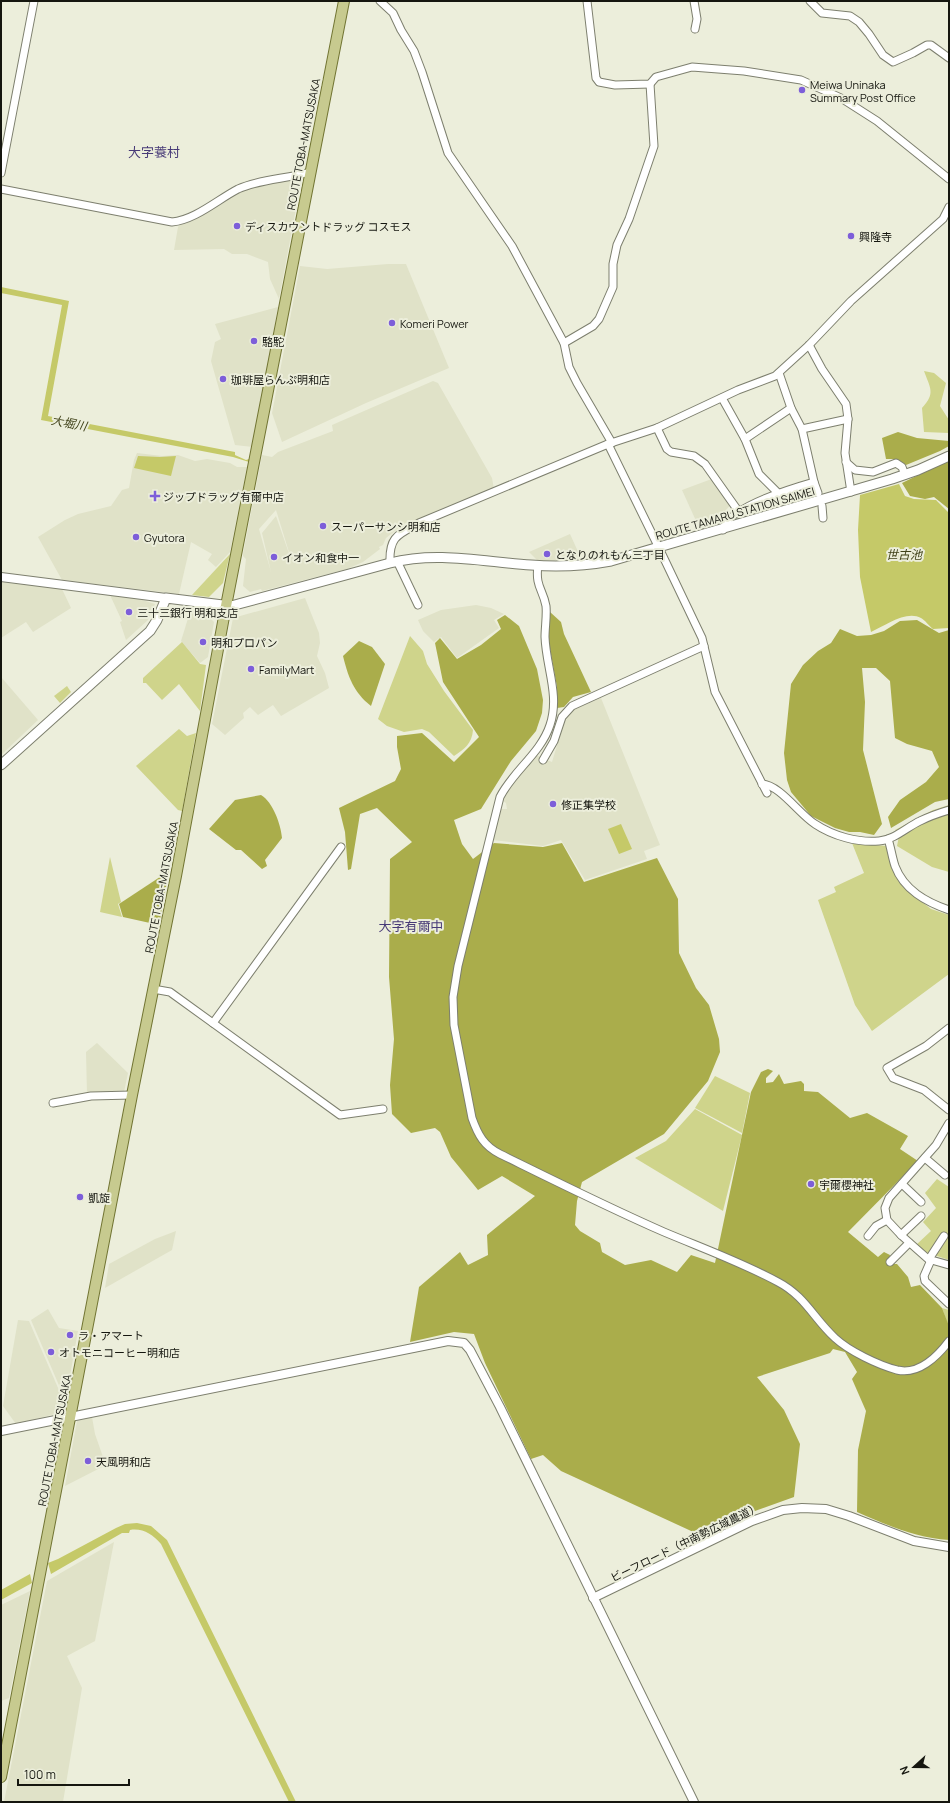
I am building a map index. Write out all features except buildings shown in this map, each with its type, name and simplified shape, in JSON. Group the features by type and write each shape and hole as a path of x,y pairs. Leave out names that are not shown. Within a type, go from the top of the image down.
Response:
{"main road":[{"name":"ROUTE TOBA-MATSUSAKA","path":"1,1777 344,1"},
{"name":"ROUTE TAMARU STATION SAIMEI","path":"166,598 226,606 243,603 394,562 442,557 538,565 592,564 626,558 905,475 949,456"},
{"path":"1,765 150,631 157,620 166,598"}],"street":[{"path":"1,173 34,1"},
{"path":"380,1 393,13 401,30 414,51 448,153 512,246 564,343 569,368 610,443 660,548 704,646 714,692 767,793"},
{"path":"587,1 596,78 599,82 615,85 650,84"},
{"path":"694,1 697,20 695,29"},
{"path":"810,1 822,13 850,16 869,34 882,55 893,62 927,45 931,45 949,58"},
{"path":"564,343 593,326 599,319 613,287 613,264 617,245 629,219 654,146 650,84 656,77 692,66 744,71 801,80 841,98 876,121 948,176"},
{"path":"1,189 172,222 194,214 238,189 256,183 310,172"},
{"path":"418,605 394,562 390,546 393,540 414,526 610,443 657,428 779,373 809,345 851,301 943,219 949,207"},
{"path":"809,345 822,368 846,404 848,419 846,462 850,492"},
{"path":"779,373 791,408 802,429 814,482 818,493"},
{"path":"722,398 745,439 759,474 778,493"},
{"path":"745,439 791,408"},
{"path":"802,429 848,419"},
{"path":"657,428 667,449 671,452 694,456 705,464 739,512"},
{"path":"846,462 855,470 873,472 896,463 902,467 905,475"},
{"path":"723,530 726,520 739,512 778,493 814,482"},
{"path":"822,506 824,518"},
{"path":"538,565 536,580 546,607 545,638 554,692 551,723 535,751 500,797 458,966 452,997 456,1033 472,1118 477,1132 484,1143 500,1154 788,1287 803,1300 835,1338 845,1346 878,1363 896,1370 905,1371 914,1369 932,1360 949,1341"},
{"path":"1,577 166,598"},
{"path":"543,760 554,741 562,718 572,706 704,646"},
{"path":"762,784 773,786 814,824 828,831 858,840 880,841 888,839 919,821 949,810"},
{"path":"888,839 895,864 904,882 926,901 949,910"},
{"path":"213,1023 341,848"},
{"path":"154,989 170,992 340,1115 383,1108"},
{"path":"949,1028 926,1046 887,1068 893,1078 924,1090 949,1110"},
{"path":"54,1103 91,1096 132,1095"},
{"path":"949,1123 947,1133 886,1203 885,1208 888,1220 909,1243 930,1260 949,1266"},
{"path":"924,1158 944,1175"},
{"path":"902,1184 921,1202"},
{"path":"901,1235 921,1216"},
{"path":"868,1236 876,1226 888,1220"},
{"path":"944,1236 930,1260 924,1276 924,1281 949,1304"},
{"path":"890,1262 909,1243"},
{"path":"1,1431 448,1341 458,1341 464,1343 470,1350 694,1802"},
{"name":"ビーフロード（中南勢広域農道）","path":"593,1598 752,1520 783,1510 802,1508 826,1510 850,1516 914,1541 949,1547"}],"shaded area":[{"path":"302,177 279,299 270,279 268,262 247,254 232,254 224,249 174,250 178,227 181,223 238,192 253,187"},
{"path":"406,264 449,368 366,403 282,442 272,413 300,266 327,269"},
{"path":"278,307 253,447 235,445 211,361 215,342 221,339 215,324"},
{"path":"924,371 934,373 946,383 940,406 949,420 949,433 924,432 922,408 929,398 930,386"},
{"path":"433,381 438,383 492,478 494,489 436,514 400,527 386,538 383,545 379,547 380,549 363,562 347,569 262,591 261,589 250,592 243,586 246,559 243,554 262,455 272,457 278,452 333,431 332,425","holes":["276,510 292,562 276,516 262,533 271,572 259,529"]},
{"path":"898,432 917,438 949,441 949,446 906,465 897,459 886,459 882,438"},
{"path":"137,453 162,456 178,455 195,461 207,459 230,463 237,467 247,467 230,552 216,567 208,560 212,554 191,542 179,594 62,580 38,537 65,520 78,514 111,506 122,490 129,488 134,460"},
{"path":"949,460 949,509 934,497 925,499 910,496 902,483"},
{"path":"717,477 732,503 721,516 697,523 682,490"},
{"path":"570,534 580,556 573,560 538,561 529,552"},
{"path":"230,554 223,583 209,597 192,595"},
{"path":"1,582 62,589 71,608 33,632 26,622 1,638"},
{"path":"110,595 136,598 155,604 148,620 126,640 120,622 122,621"},
{"path":"305,598 319,633 320,643 317,656 325,673 329,688 281,716 273,705 258,715 250,707 243,713 244,718 225,735 212,724 233,618"},
{"path":"476,605 491,608 504,614 494,620 499,628 457,658 441,637 434,642 423,631 418,620 441,610"},
{"path":"190,612 205,613 214,622 208,657 200,663 181,641"},
{"path":"550,612 561,622 564,634 591,692 573,697 564,707 557,708 557,687 548,638"},
{"path":"505,615 519,626 537,669 543,700 542,713 536,731 511,761 481,809 454,820 462,844 473,859 494,843 543,847 562,843 584,882 657,858 678,899 679,953 696,988 709,1005 719,1039 720,1052 708,1081 664,1134 582,1182 577,1201 575,1225 580,1231 600,1243 602,1252 625,1265 651,1260 677,1272 691,1255 715,1263 751,1092 761,1072 768,1069 773,1071 766,1078 766,1083 773,1082 779,1074 784,1084 801,1081 804,1084 804,1091 818,1092 850,1118 867,1113 908,1136 900,1149 918,1161 848,1232 878,1257 884,1252 890,1255 888,1264 897,1264 908,1277 911,1287 920,1285 942,1308 949,1326 949,1540 913,1534 857,1512 858,1450 866,1411 852,1379 857,1372 845,1352 833,1349 830,1353 757,1377 784,1410 800,1444 794,1497 741,1516 702,1536 561,1471 543,1455 531,1459 485,1363 474,1334 454,1332 410,1342 419,1287 460,1252 468,1265 488,1255 487,1235 535,1196 502,1176 478,1190 451,1157 440,1132 435,1128 411,1133 392,1114 390,1085 394,1039 389,977 390,859 412,842 377,808 360,814 351,869 348,870 345,832 339,808 395,781 401,769 397,747 397,736 422,733 454,762 479,737 443,682 435,643 440,638 457,659 481,645 501,629 497,620"},
{"path":"917,620 939,633 949,630 949,799 935,802 891,828 888,817 900,800 926,782 939,767 932,751 907,744 895,738 890,681 876,668 862,668 865,702 863,750 882,824 874,835 860,832 849,832 835,828 811,816 791,792 787,780 784,753 791,684 803,665 818,651 831,643 840,629 857,636 871,635 884,631 900,621"},
{"path":"410,636 423,651 427,664 444,691 473,730 469,743 454,756 429,732 422,729 404,732 387,726 378,719"},
{"path":"359,641 372,647 385,664 371,706 360,695 352,683 343,656"},
{"path":"182,642 200,664 206,665 200,711 179,684 162,700 146,683 143,683 143,678"},
{"path":"1,677 38,720 1,755"},
{"path":"67,686 71,692 60,703 54,696"},
{"path":"601,698 660,845 644,851 647,859 585,880 561,840 543,846 493,840 500,809 507,809 506,803 503,801 512,783 536,755 552,762 565,719 575,707 576,708"},
{"path":"179,729 187,736 196,733 182,811 178,810 136,766"},
{"path":"261,795 273,808 276,814 282,838 265,860 267,866 262,869 241,850 236,850 209,829 235,800"},
{"path":"949,805 949,872 932,867 897,846 899,836 895,830 933,810"},
{"path":"852,843 887,846 895,875 903,887 931,909 949,915 949,974 872,1031 855,1005 818,900 836,892 834,887 864,873"},
{"path":"110,857 121,902 118,904 122,917 100,912"},
{"path":"169,871 159,925 123,917 119,904"},
{"path":"97,1043 128,1073 124,1092 87,1094 86,1052"},
{"path":"715,1076 750,1093 742,1133 695,1108"},
{"path":"695,1109 742,1135 723,1211 635,1158 666,1141"},
{"path":"937,1179 949,1187 949,1260 928,1253 916,1245 931,1231 923,1222 936,1208 925,1193"},
{"path":"176,1231 172,1250 105,1288 109,1264 155,1239"},
{"path":"942,1308 949,1310 949,1326 948,1325"},
{"path":"48,1309 59,1328 78,1331 68,1387 61,1390 31,1320"},
{"path":"18,1320 29,1321 65,1404 63,1412 16,1424 3,1406"},
{"path":"92,1417 95,1434 103,1457 108,1464 65,1486 77,1421"},
{"path":"114,1542 95,1641 67,1656 82,1688 63,1802 4,1802 47,1581"},
{"path":"30,1591 9,1698 1,1701 1,1605"}],"water":[{"name":"大堀川","path":"1,287 69,301 48,416 235,452 235,455 246,460 249,459 249,462 233,457 41,420 62,305 1,293"},
{"path":"138,456 176,456 171,476 134,468"},
{"name":"世古池","path":"899,484 905,496 914,499 936,500 949,513 949,628 933,629 921,618 909,616 902,617 871,632 860,577 858,530 860,495"},
{"path":"621,824 632,849 619,854 608,829"},
{"path":"137,1523 151,1526 167,1540 296,1802 289,1802 158,1540 143,1531 130,1530 129,1533 122,1533 51,1574 48,1563 116,1528 125,1524"},
{"path":"30,1574 32,1583 1,1600 1,1590"}],"place":[{"name":"Meiwa Uninaka Summary Post Office","path":"802,90"},
{"name":"ディスカウントドラッグ コスモス","path":"237,226"},
{"name":"興隆寺","path":"851,236"},
{"name":"Komeri Power","path":"392,323"},
{"name":"駱駝","path":"254,341"},
{"name":"珈琲屋らんぷ明和店","path":"223,379"},
{"name":"ジップドラッグ有爾中店","path":"155,496"},
{"name":"スーパーサンシ明和店","path":"323,526"},
{"name":"Gyutora","path":"136,537"},
{"name":"となりのれもん三丁目","path":"547,554"},
{"name":"イオン和食中一","path":"274,557"},
{"name":"三十三銀行 明和支店","path":"129,612"},
{"name":"明和プロパン","path":"203,642"},
{"name":"FamilyMart","path":"251,669"},
{"name":"修正集学校","path":"553,804"},
{"name":"宇爾櫻神社","path":"811,1184"},
{"name":"凱旋","path":"80,1197"},
{"name":"ラ・アマート","path":"70,1335"},
{"name":"オトモニコーヒー明和店","path":"51,1352"},
{"name":"天風明和店","path":"88,1461"}],"district":[{"name":"大字蓑村","path":"154,152"},
{"name":"大字有爾中","path":"411,926"}]}
